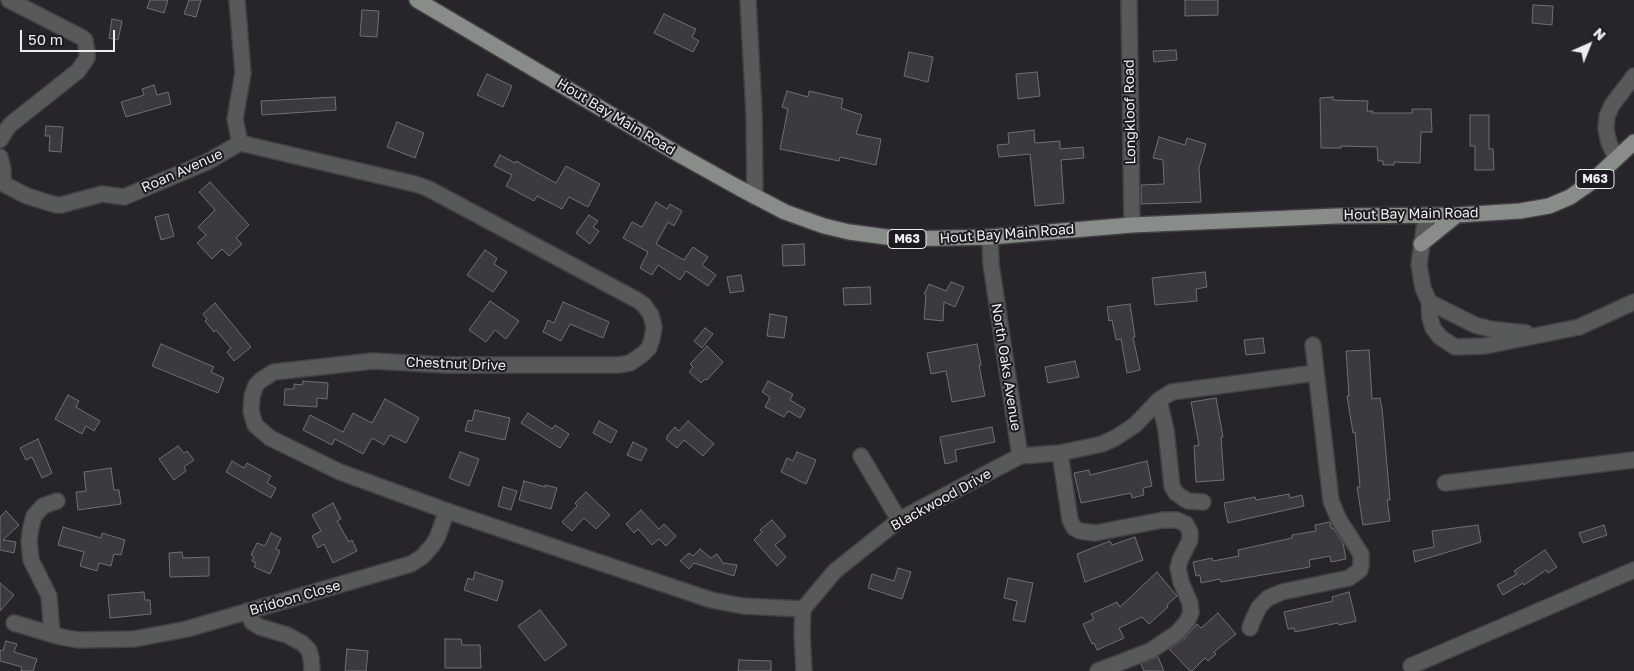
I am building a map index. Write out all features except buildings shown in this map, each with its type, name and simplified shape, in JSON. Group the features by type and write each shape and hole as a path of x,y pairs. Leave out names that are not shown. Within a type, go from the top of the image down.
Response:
{"main road":[{"name":"Hout Bay Main Road","path":"418,0 678,154 785,212 824,226 849,232 902,239 990,237 1132,225 1337,216 1457,215 1520,211 1549,206 1570,197 1589,184 1634,142"},
{"path":"1421,244 1457,215"}],"street":[{"path":"0,140 11,124 78,71 87,58 87,45 81,37 9,0"},
{"path":"237,0 243,73 235,119 240,143"},
{"path":"748,0 754,113 755,196"},
{"name":"Longkloof Road","path":"1129,0 1132,225"},
{"path":"1616,158 1609,143 1606,116 1634,76"},
{"name":"Roan Avenue","path":"1,183 27,196 56,205 102,194 124,197 207,162 240,143"},
{"name":"Chestnut Drive","path":"240,143 427,188 618,288 644,305 651,315 654,327 649,348 638,359 630,363 610,365 476,366 373,361 274,372 256,385 250,402 255,425 266,435 340,472 448,511 711,600 743,606 803,609"},
{"path":"0,157 3,169 1,183"},
{"path":"1426,215 1421,244 1420,274 1433,328 1440,338 1455,347 1485,346 1579,327 1634,302"},
{"name":"North Oaks Avenue","path":"990,237 990,264 1020,456"},
{"path":"1428,302 1474,325 1485,328 1510,332 1548,334"},
{"path":"1485,328 1485,346"},
{"path":"1250,628 1259,607 1268,598 1282,592 1349,578 1360,570 1361,554 1339,520 1331,501 1313,345"},
{"path":"1020,456 1060,453 1102,444 1135,425 1159,400 1172,392 1315,373"},
{"path":"1159,400 1166,430 1172,486 1182,498 1188,501 1204,502"},
{"path":"1060,453 1070,520 1074,528 1080,532 1095,533 1163,520 1177,520 1186,524 1190,532 1190,540 1178,568 1181,582 1190,603 1191,612 1188,620 1177,633 1150,651 1098,671"},
{"path":"861,456 899,520"},
{"name":"Blackwood Drive","path":"803,609 835,571 899,520 1020,456"},
{"path":"1445,482 1634,460"},
{"path":"52,634 49,596 31,560 29,541 34,516 43,506 58,501"},
{"name":"Bridoon Close","path":"14,623 78,640 134,639 187,629 411,564 422,557 432,546 448,511"},
{"path":"1411,666 1634,570"},
{"path":"803,609 804,671"},
{"path":"247,611 252,622 260,628 287,635 302,643 309,650 312,658 312,671"}]}
